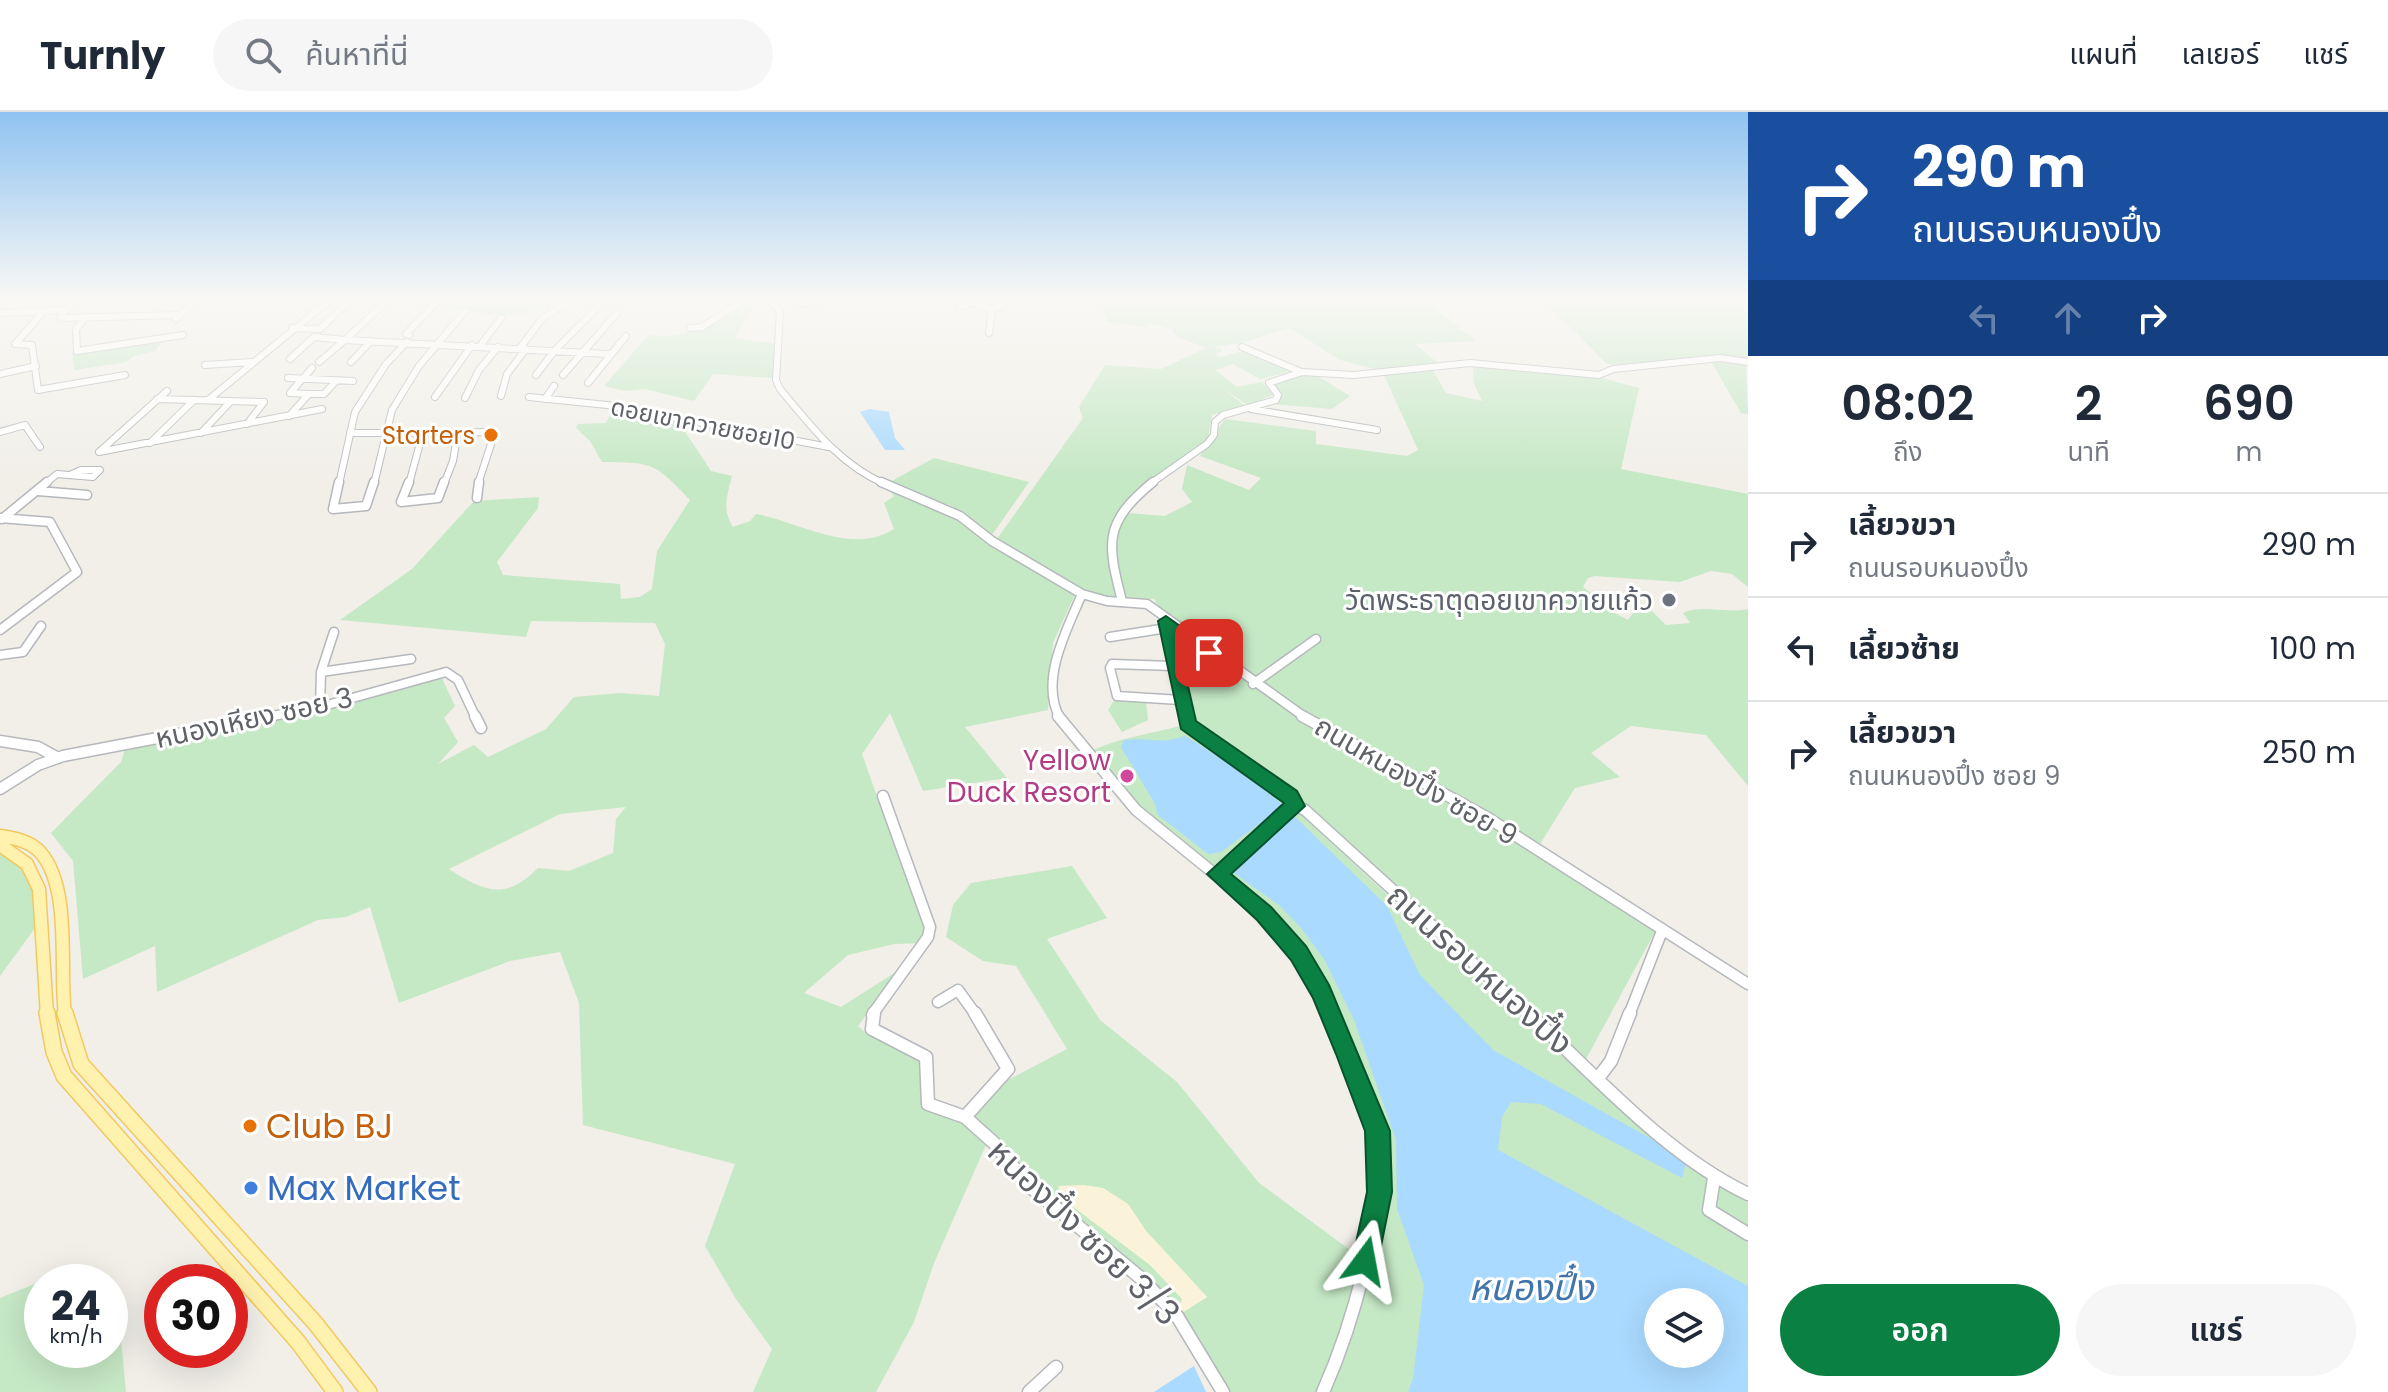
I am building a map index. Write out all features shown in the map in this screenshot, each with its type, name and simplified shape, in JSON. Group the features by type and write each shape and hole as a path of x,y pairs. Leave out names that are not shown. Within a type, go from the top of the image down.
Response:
{"main road":[{"path":"0,836 29,844 42,854 55,882 64,1006 71,1042 81,1064 316,1324 369,1392"},
{"path":"0,845 27,864 39,889 47,1013 54,1052 64,1076 298,1342 335,1392"},
{"path":"39,889 55,882"}],"street":[{"path":"35,359 38,390 125,375"},
{"path":"208,400 256,359"},
{"path":"319,362 323,359"},
{"path":"351,362 354,359"},
{"path":"390,359 355,412 333,509 366,506 379,468 392,410 425,359"},
{"path":"435,397 462,359"},
{"path":"465,398 488,359"},
{"path":"501,396 507,374 516,359"},
{"path":"536,375 548,359"},
{"path":"563,375 576,359"},
{"path":"588,383 605,359"},
{"path":"777,359 776,380 780,389 829,447 869,477 952,512 992,541 1082,594 1058,651 1054,706 1057,715 1136,810 1264,914 1298,953 1321,992 1377,1131 1380,1192 1370,1242 1334,1367 1323,1392"},
{"path":"1270,359 1302,372 1354,375 1470,363 1599,375 1613,369 1713,359"},
{"path":"1725,359 1748,362"},
{"path":"205,365 252,362"},
{"path":"0,374 36,366"},
{"path":"312,368 290,393 324,394 336,381"},
{"path":"1122,601 1110,549 1117,518 1143,490 1207,444 1214,435 1215,422 1223,415 1276,400 1277,393 1269,383 1302,372"},
{"path":"288,378 353,381"},
{"path":"545,399 554,386"},
{"path":"167,391 99,452 322,409"},
{"path":"289,416 309,394"},
{"name":"ดอยเขาควายซอย10","path":"529,397 607,405 829,447"},
{"path":"157,399 264,402 247,424"},
{"path":"150,443 194,400"},
{"path":"201,433 231,401"},
{"path":"1248,408 1377,430"},
{"path":"0,432 25,425 40,447"},
{"path":"423,432 417,464 401,502 438,498 453,461 458,431"},
{"path":"350,433 495,432 476,495"},
{"path":"1,519 57,474 70,475"},
{"path":"38,491 87,495"},
{"path":"0,630 77,572 50,522 1,519"},
{"name":"ถนนหนองปึ๋ง ซอย 9","path":"1082,594 1147,604 1166,624 1286,707 1488,818 1748,984"},
{"path":"1110,637 1166,624"},
{"name":"ถนนรอบหนองปึ๋ง","path":"1166,624 1180,700 1190,727 1291,796 1296,806 1324,824 1672,1145 1714,1178 1748,1194"},
{"path":"0,655 23,652 41,626"},
{"path":"320,707 321,672 334,632"},
{"path":"1253,684 1316,639"},
{"path":"321,672 411,659"},
{"path":"1173,666 1112,664 1110,668 1117,696 1180,700"},
{"name":"หนองเหียง ซอย 3","path":"0,789 38,765 58,758 320,707 449,672 458,680 481,728"},
{"path":"0,741 38,747 58,758"},
{"name":"หนองปึ๋ง ซอย 3/3","path":"883,796 930,927 928,937 871,1017 871,1026 925,1055 928,1060 928,1104 965,1117 994,1143 1027,1184 1142,1279 1177,1316 1223,1392"},
{"path":"1217,874 1286,810 1296,806"},
{"path":"1599,1077 1611,1061 1662,931"},
{"name":"หนองปึ๋ง ซอย 3/3","path":"938,1002 958,990 962,992 1008,1069 965,1117"},
{"path":"1714,1178 1709,1210 1748,1234"},
{"path":"1029,1392 1056,1367"}],"green space":[{"path":"73,359 131,359 127,362 74,370"},
{"path":"628,359 774,359 773,378 713,374 694,401 645,389 626,391 604,386"},
{"path":"1183,359 1265,359 1291,371 1260,379 1233,364 1215,370 1237,387 1262,382 1273,395 1248,405 1225,390 1245,406 1212,415 1208,439 1145,486 1118,515 1107,547 1115,597 1069,582 997,539 1083,418 1079,407 1105,365 1161,369"},
{"path":"1433,359 1439,364 1381,371 1340,360"},
{"path":"1602,359 1700,359 1643,363 1607,364"},
{"path":"1710,360 1746,362 1748,414 1741,413"},
{"path":"1473,367 1606,379 1639,388 1621,469 1748,494 1748,587 1732,574 1711,571 1680,582 1595,576 1588,578 1583,587 1591,593 1586,598 1628,620 1633,613 1633,603 1646,605 1666,625 1690,623 1683,613 1690,610 1748,609 1748,786 1706,735 1631,726 1591,753 1620,777 1575,788 1540,844 1319,721 1166,618 1154,599 1127,597 1117,565 1115,544 1116,533 1127,513 1165,516 1192,502 1182,489 1187,465 1249,490 1261,478 1200,456 1225,419 1316,431 1316,444 1407,456 1418,450 1384,375 1433,370 1446,393 1482,401 1474,384"},
{"path":"1298,375 1316,375 1350,396 1332,409 1271,404 1279,401 1272,384"},
{"path":"614,407 680,424 711,471 732,476 727,509 733,527 750,521 756,514 826,535 861,539 878,536 894,529 884,503 894,496 889,489 947,513 990,545 1075,594 1053,643 1048,710 965,727 1007,778 923,791 890,713 862,754 929,943 894,944 848,955 804,993 841,1007 899,970 858,1026 868,1035 884,1036 926,1057 929,1104 965,1117 989,1138 934,1263 914,1322 876,1392 753,1392 772,1349 736,1299 705,1246 735,1164 583,1125 579,1003 560,952 510,961 399,1003 370,907 346,917 318,920 157,992 155,946 83,979 73,861 51,833 121,762 126,746 327,705 440,674 455,706 444,718 458,742 438,764 474,745 488,757 546,729 574,697 620,693 659,696 665,644 655,623 531,621 526,637 340,620 412,569 474,501 539,497 538,508 497,562 503,575 620,584 621,599 640,597 652,589 657,551 690,500 652,467 602,462 590,441 576,428 578,424 606,423","holes":["626,807 616,819 613,853 569,871 538,868 515,885 495,890 473,883 449,869 560,814"]},
{"path":"934,458 1029,482 992,535 952,506 888,483"},
{"path":"1166,621 1286,707 1488,818 1657,928 1579,1072 1588,1081 1605,1077 1680,1148 1748,1192 1748,1392 1220,1392 1177,1316 1207,1297 1146,1231 1128,1204 1103,1188 1058,1186 1067,1202 1150,1265 1182,1299 1179,1308 1038,1186 968,1115 1002,1083 1067,1049 1016,966 983,961 946,937 953,905 971,883 1072,866 1107,918 1047,939 1100,1020 1177,1082 1259,1183 1365,1261 1374,1238 1375,1110 1317,976 1291,939 1156,824 1091,751 1183,725 1197,738 1188,724","holes":["1268,784 1324,824 1535,1031"]},
{"path":"1115,699 1146,702 1148,720 1122,732 1108,710"},
{"path":"0,853 17,864 33,885 35,928 0,976"},
{"path":"24,1288 24,1368 124,1368 126,1392 0,1392 0,1298"}],"sand":[{"path":"1058,1186 1103,1188 1128,1204 1146,1231 1207,1297 1177,1316 1182,1298 1150,1265 1067,1202"}],"water":[{"path":"870,409 889,412 895,438 905,450 885,450 860,412"},
{"path":"1185,736 1254,779 1284,806 1221,852 1208,854 1158,815 1154,802 1121,747 1124,740 1168,740"},
{"name":"หนองปึ๋ง","path":"1293,815 1387,906 1420,975 1493,1050 1687,1159 1682,1178 1541,1104 1511,1102 1502,1117 1498,1150 1748,1286 1748,1392 1408,1392 1413,1379 1424,1285 1397,1209 1396,1140 1354,1020 1324,959 1279,905 1231,871"},
{"path":"1194,1366 1206,1392 1154,1392"}],"place":[{"name":"Starters","path":"491,435"},
{"name":"วัดพระธาตุดอยเขาควายแก้ว","path":"1669,600"},
{"name":"Yellow Duck Resort","path":"1127,776"},
{"name":"Club BJ","path":"250,1126"},
{"name":"Max Market","path":"251,1188"}],"route":[{"path":"1209,653 1166,621 1180,700 1190,727 1291,796 1296,806 1286,810 1217,874 1264,914 1298,953 1321,992 1348,1054 1377,1131 1380,1192 1365,1261"}]}
